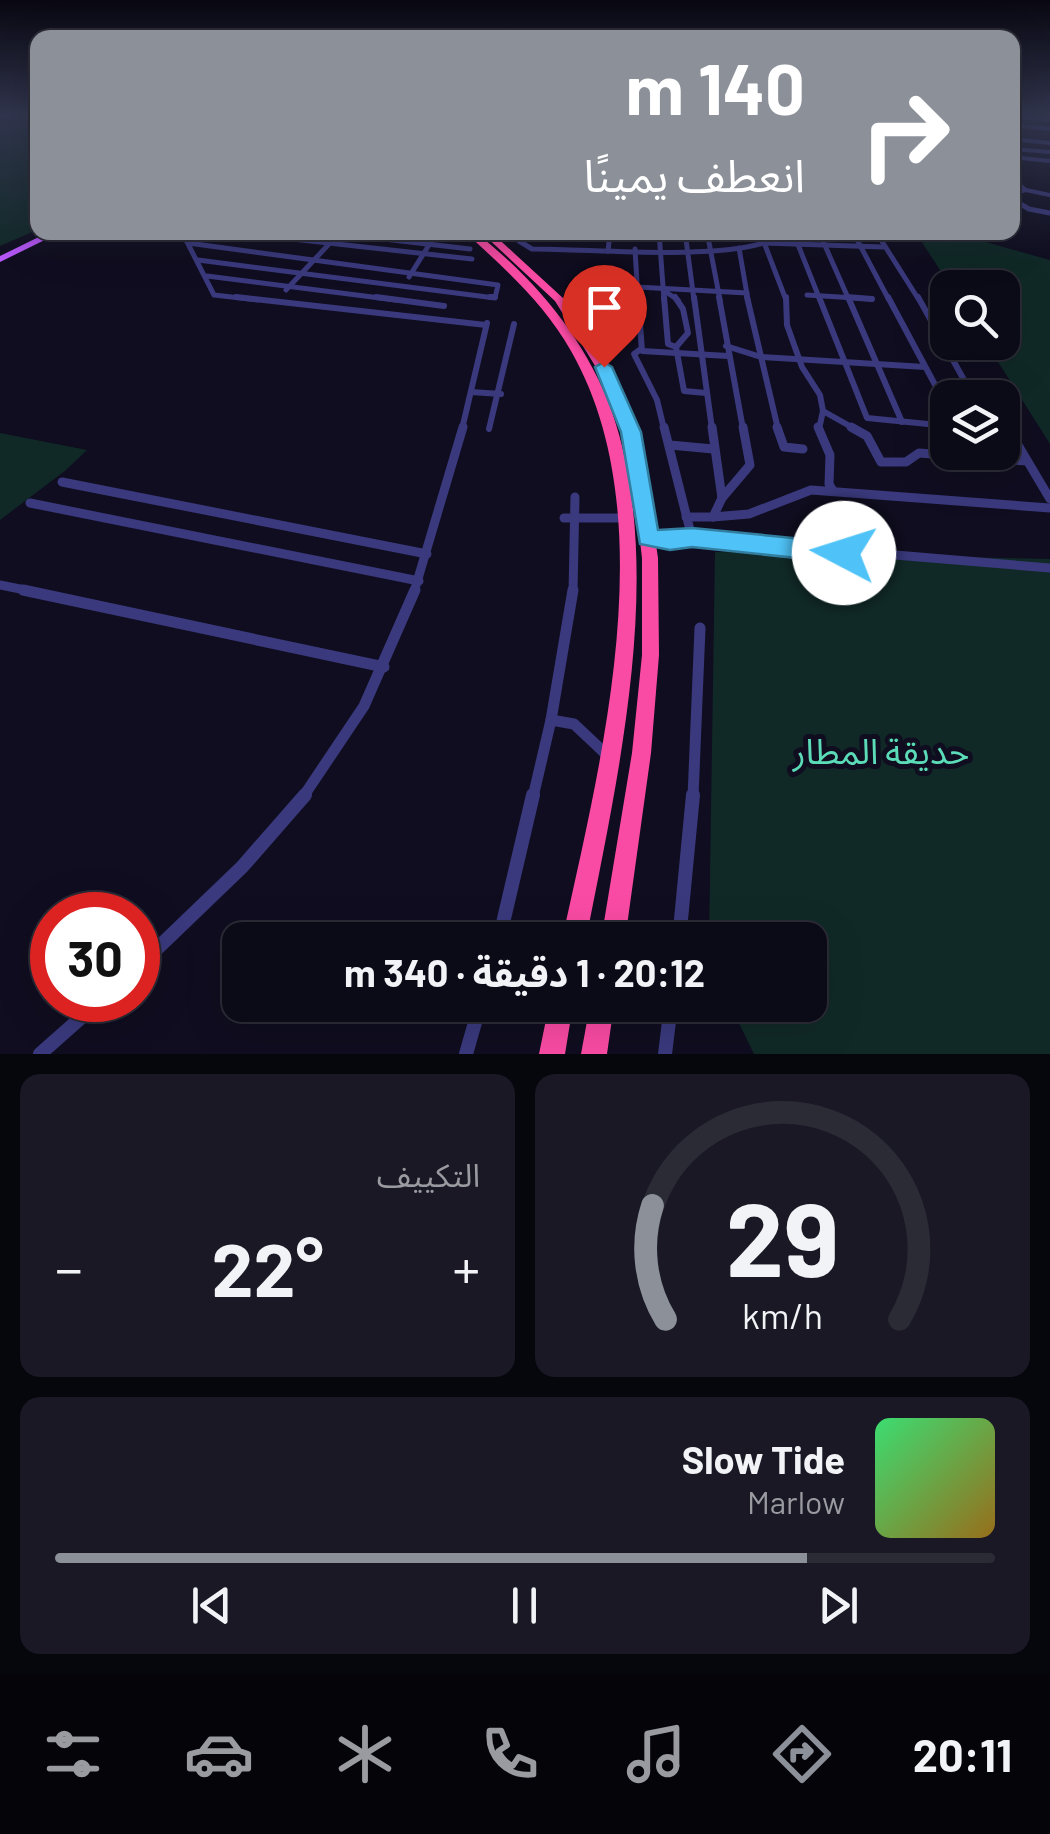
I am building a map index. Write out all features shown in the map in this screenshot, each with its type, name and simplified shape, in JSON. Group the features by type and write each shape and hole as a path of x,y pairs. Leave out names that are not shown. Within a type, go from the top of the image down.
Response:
{"highway":[{"path":"494,240 548,287 590,340 631,432 648,537 652,626 646,712 616,922"},
{"path":"469,241 530,284 562,326 593,386 614,440 627,570 621,660 577,922"},
{"path":"552,1054 559,1022"},
{"path":"594,1054 599,1022"}],"main road":[{"path":"0,255 30,239"},
{"path":"0,255 37,240"}],"street":[{"path":"1020,186 1050,195"},
{"path":"1020,195 1026,190"},
{"path":"1020,202 1050,213"},
{"path":"160,944 277,826 333,757 384,667 428,554 453,470 486,324 214,294 209,291 207,276 186,240"},
{"path":"254,252 268,240"},
{"path":"305,240 472,259"},
{"path":"394,240 429,244 469,241"},
{"path":"382,314 432,240"},
{"path":"519,240 532,248 608,251 739,248 764,243 883,246"},
{"path":"608,251 609,240"},
{"path":"659,240 668,344 676,351 684,391 706,393"},
{"path":"685,240 722,498"},
{"path":"708,240 750,464 722,498 713,517"},
{"path":"763,240 786,294 787,325 820,395 818,428 830,455 829,484 833,490"},
{"path":"795,240 866,418 930,424"},
{"path":"823,240 902,422"},
{"path":"844,240 848,247"},
{"path":"858,240 932,380"},
{"path":"880,240 908,280 964,380"},
{"path":"188,243 498,285 495,298 198,260"},
{"path":"276,301 329,244"},
{"path":"739,248 765,388 784,448 803,449"},
{"path":"635,249 642,349"},
{"path":"207,276 444,306"},
{"path":"636,287 747,294"},
{"path":"666,290 685,310 688,333 676,351"},
{"path":"806,295 872,299"},
{"path":"489,430 501,394 514,324"},
{"path":"726,346 802,363 844,360 925,367"},
{"path":"692,538 670,445 652,388 634,354 642,349 728,356"},
{"path":"471,392 501,394"},
{"path":"822,411 867,436 881,462 906,462 919,453 930,453"},
{"path":"670,445 713,448"},
{"path":"1020,450 1050,500"},
{"path":"1020,460 1027,461"},
{"path":"62,482 428,554"},
{"path":"686,517 735,518 788,496 833,490 1050,508"},
{"path":"504,922 569,626 575,497"},
{"path":"30,504 418,581"},
{"path":"564,518 624,518"},
{"path":"648,537 1050,568"},
{"path":"0,585 384,667"},
{"path":"681,922 698,756 700,628"},
{"path":"551,720 574,724 608,756"},
{"path":"46,1052 78,1022"},
{"path":"466,1054 475,1022"},
{"path":"665,1054 669,1022"}],"green space":[{"path":"0,163 30,163 30,233 0,246"},
{"path":"921,240 978,240 1050,260 1050,444 1020,397 1020,380 1009,380 997,360 1020,360 1020,270 940,270"},
{"path":"0,433 87,450 0,520"},
{"name":"حديقة المطار","path":"715,552 1050,559 1050,1054 754,1054 738,1022 827,1022 827,922 709,922"}],"route":[{"path":"604,367 631,432 648,537 844,553"}]}
